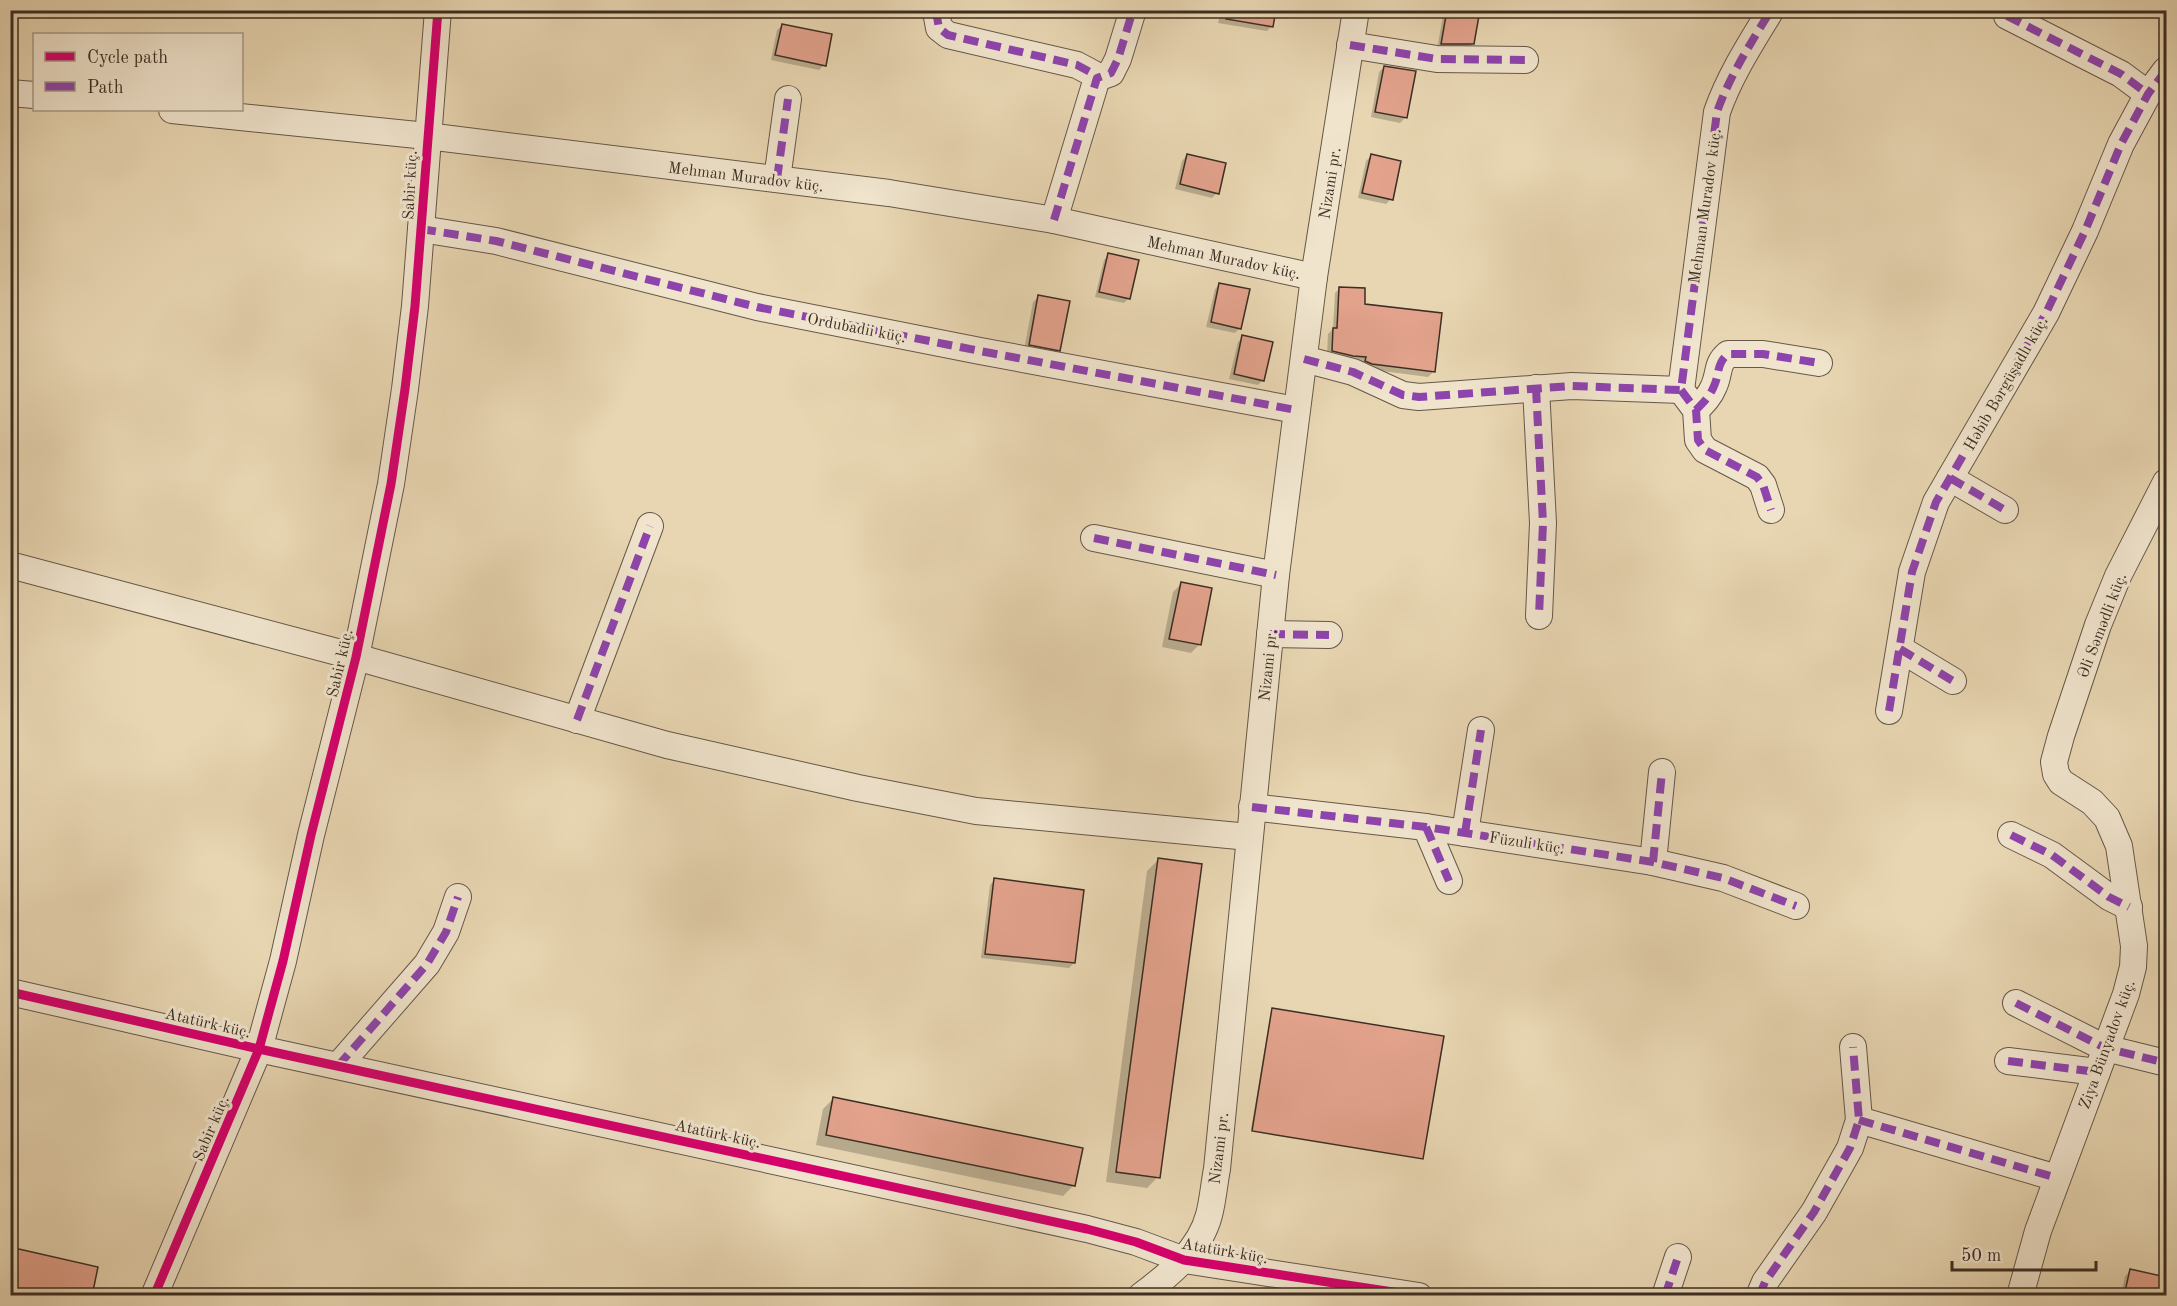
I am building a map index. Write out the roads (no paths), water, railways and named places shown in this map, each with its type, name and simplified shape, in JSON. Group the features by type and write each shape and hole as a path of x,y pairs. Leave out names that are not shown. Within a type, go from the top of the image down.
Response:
{"street":[{"name":"Sabir küç.","path":"154,1296 259,1049 283,961 311,836 356,657 391,484 415,306 438,10"},
{"path":"939,10 937,17 939,28 948,34 1077,65 1097,78"},
{"path":"1097,78 1111,73 1118,59 1133,10"},
{"name":"Nizami pr.","path":"1146,1294 1184,1260 1200,1237 1209,1217 1217,1169 1276,575 1314,277 1356,10"},
{"name":"Mehman Muradov küç.","path":"1770,10 1741,59 1717,112 1688,400 1698,440 1705,450 1757,477 1763,485 1771,510"},
{"path":"2007,16 2121,74 2148,94"},
{"path":"1350,45 1437,59 1525,60"},
{"name":"Həbib Bərgüşadlı küç.","path":"1889,711 1912,572 1936,502 2046,313 2085,231 2121,144 2148,94 2166,70"},
{"path":"1054,220 1097,78"},
{"path":"10,93 33,96"},
{"path":"777,179 788,99"},
{"name":"Mehman Muradov küç.","path":"182,111 427,136 888,193 1054,220 1314,277"},
{"name":"Ordubadii küç.","path":"421,230 496,241 757,307 992,354 1296,410"},
{"path":"1304,359 1353,372 1402,395 1612,386 1688,400 1707,399 1715,384 1720,361 1728,354 1763,354 1819,363"},
{"path":"1536,388 1543,523 1539,616"},
{"path":"1950,478 2006,510"},
{"name":"Əli Səmədli küç.","path":"2056,774 2054,762 2061,736 2098,625 2118,576 2166,482"},
{"path":"577,720 650,526"},
{"path":"1094,538 1276,575"},
{"path":"10,565 356,657 689,750 858,788 965,809 1249,837"},
{"path":"1270,634 1329,635"},
{"path":"1900,650 1953,681"},
{"path":"1465,833 1481,730"},
{"path":"1653,862 1662,772"},
{"name":"Ziya Bünyadov küç.","path":"2020,1296 2038,1231 2126,994 2133,967 2134,946 2119,846 2107,818 2092,802 2061,782 2056,774"},
{"name":"Füzuli küç.","path":"1252,807 1426,827 1653,862 1723,878 1796,906"},
{"path":"1426,827 1449,881"},
{"path":"2011,836 2052,855 2109,897 2129,907"},
{"path":"338,1066 427,964 446,932 458,897"},
{"name":"Atatürk küç.","path":"10,992 259,1049 1087,1228 1136,1242 1184,1260 1419,1296"},
{"path":"2016,1003 2101,1060"},
{"path":"1759,1296 1765,1282 1819,1203 1850,1148 1859,1120 1853,1047"},
{"path":"2008,1061 2101,1060 2166,1063"},
{"path":"1859,1120 2057,1178"},
{"path":"1665,1296 1678,1257"}]}
